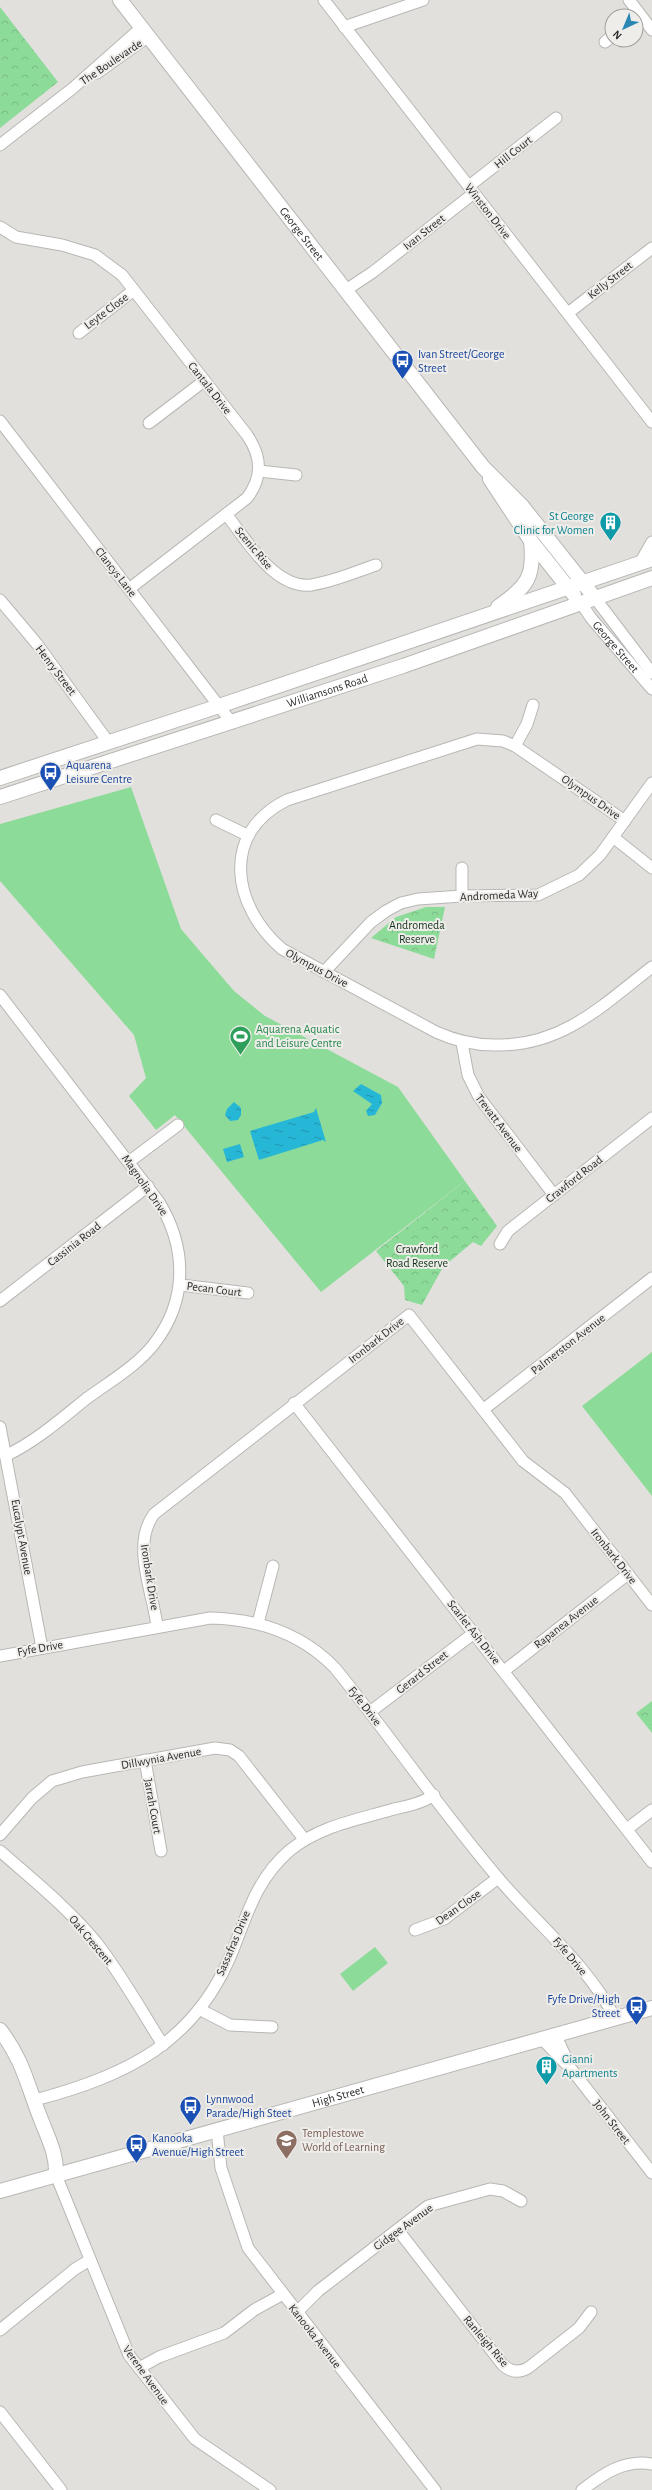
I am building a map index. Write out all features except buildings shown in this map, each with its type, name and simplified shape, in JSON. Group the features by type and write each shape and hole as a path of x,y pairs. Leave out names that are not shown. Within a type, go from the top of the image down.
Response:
{"main road":[{"name":"George Street","path":"120,0 483,467 522,506 595,598"},
{"name":"George Street","path":"483,467 495,489 531,541 581,603"},
{"path":"488,615 527,583 532,572 531,541"},
{"name":"Williamsons Road","path":"0,778 109,743 646,561"},
{"name":"Williamsons Road","path":"0,797 232,723 652,578"},
{"name":"High Street","path":"0,2191 652,2008"},
{"path":"0,2030 18,2057 42,2122 51,2140 56,2162 56,2175"}],"street":[{"name":"Winston Drive","path":"324,0 652,422"},
{"path":"344,26 423,0"},
{"path":"644,21 652,30"},
{"name":"The Boulevarde","path":"0,145 145,32"},
{"name":"Hill Court","path":"471,190 556,118"},
{"name":"Ivan Street","path":"347,292 471,190"},
{"name":"Cantala Drive","path":"0,227 16,237 62,245 95,255 122,275 253,443 257,452 259,471 253,489 226,514 130,589"},
{"name":"Kelly Street","path":"568,313 652,248"},
{"name":"Leyte Close","path":"79,332 134,290"},
{"path":"150,423 204,381"},
{"name":"Clancys Lane","path":"0,421 232,723"},
{"path":"259,471 296,475"},
{"name":"Scenic Rise","path":"226,514 269,567 280,578 295,584 310,585 324,582 376,565"},
{"name":"Williamsons Road","path":"646,561 652,542"},
{"name":"George Street","path":"595,598 652,674"},
{"name":"Henry Street","path":"0,600 37,644 109,743"},
{"name":"George Street","path":"581,603 591,618 652,689"},
{"path":"515,746 527,724 533,704"},
{"name":"Olympus Drive","path":"624,821 515,746 489,738 472,740 288,800 266,813 247,835 241,866 241,882 254,918 262,930 282,949 436,1032 462,1043 516,1045 549,1038 578,1024 652,966"},
{"name":"Andromeda Way","path":"324,972 364,929 386,910 401,903 418,899 462,896 527,896 550,891 590,867 652,783"},
{"path":"216,820 247,835"},
{"path":"613,837 652,868"},
{"path":"462,868 462,896"},
{"name":"Magnolia Drive","path":"0,995 130,1161 166,1213 176,1239 180,1285 167,1322 146,1352 30,1443 7,1455"},
{"name":"Trevatt Avenue","path":"462,1043 466,1070 479,1097 554,1195"},
{"name":"Crawford Road","path":"500,1244 508,1231 652,1118"},
{"path":"130,1161 178,1125"},
{"name":"Cassinia Road","path":"0,1301 148,1186"},
{"name":"Palmerston Avenue","path":"484,1409 652,1278"},
{"name":"Pecan Court","path":"180,1285 248,1293"},
{"name":"Ironbark Drive","path":"157,1626 144,1554 144,1534 150,1519 159,1509 409,1315 484,1409 523,1461 565,1493 652,1605"},
{"name":"Scarlet Ash Drive","path":"294,1403 652,1862"},
{"name":"Eucalypt Avenue","path":"0,1427 7,1455 42,1648"},
{"path":"258,1623 273,1566"},
{"name":"Rapanea Avenue","path":"504,1671 628,1574"},
{"name":"Fyfe Drive","path":"0,1656 157,1626 210,1618 233,1619 258,1623 289,1634 319,1653 335,1668 498,1878 565,1949 607,2002 615,2018"},
{"name":"Gerard Street","path":"370,1712 474,1632"},
{"name":"Dillwynia Avenue","path":"0,1835 32,1798 52,1781 82,1772 215,1748 230,1750 248,1766 304,1839"},
{"name":"Jarrah Court","path":"145,1760 161,1851"},
{"name":"Sassafras Drive","path":"35,2100 107,2078 127,2069 163,2045 199,2009 222,1973 260,1885 277,1862 304,1839 331,1827 419,1802 434,1795"},
{"path":"627,1830 652,1810"},
{"name":"Oak Crescent","path":"0,1851 64,1908 95,1941 115,1968 163,2045"},
{"name":"Dean Close","path":"414,1930 444,1919 498,1878"},
{"path":"199,2009 230,2025 272,2027"},
{"name":"John Street","path":"549,2037 572,2070 652,2173"},
{"name":"Kanooka Avenue","path":"211,2131 221,2168 246,2244 294,2309 435,2490"},
{"name":"Verene Avenue","path":"56,2175 121,2340 139,2368 195,2439 270,2490"},
{"name":"Gidgee Avenue","path":"294,2309 428,2206 484,2190 503,2191 521,2200"},
{"name":"Ranleigh Rise","path":"398,2230 499,2361 509,2369 520,2371 528,2368 579,2328 591,2312"},
{"path":"0,2330 75,2270 92,2264"},
{"path":"139,2368 159,2357 224,2333 280,2290"},
{"path":"0,2412 61,2490"},
{"path":"582,2490 616,2468 636,2462 652,2464"}],"green space":[{"path":"0,7 58,82 0,128"},
{"name":"Aquarena Aquatic and Leisure Centre","path":"131,787 181,929 234,991 265,1016 398,1087 465,1181 321,1292 175,1115 156,1130 129,1096 146,1078 134,1035 0,881 0,824"},
{"name":"Andromeda Reserve","path":"426,907 445,907 434,959 371,938 396,917"},
{"name":"Crawford Road Reserve","path":"465,1181 497,1226 481,1246 473,1242 443,1267 422,1305 405,1300 404,1286 376,1251"},
{"path":"652,1352 652,1496 582,1406"},
{"path":"652,1701 652,1733 636,1713"},
{"path":"375,1947 388,1963 353,1991 340,1974"}],"water":[{"path":"361,1084 381,1095 382,1103 375,1115 368,1116 366,1111 372,1104 353,1091"},
{"path":"234,1102 241,1108 241,1115 238,1120 230,1121 225,1115 227,1109"},
{"path":"316,1108 326,1142 323,1140 259,1160 250,1131 314,1112"},
{"path":"240,1144 244,1157 227,1162 223,1149"}],"place":[{"name":"Ivan Street/George Street","path":"403,380"},
{"name":"St George Clinic for Women","path":"610,542"},
{"name":"Aquarena Leisure Centre","path":"50,792"},
{"name":"Aquarena Aquatic and Leisure Centre","path":"240,1056"},
{"name":"Fyfe Drive/High Street","path":"636,2026"},
{"name":"Gianni Apartments","path":"546,2086"},
{"name":"Lynnwood Parade/High Steet","path":"190,2126"},
{"name":"Templestowe World of Learning","path":"286,2160"},
{"name":"Kanooka Avenue/High Street","path":"137,2164"}]}
